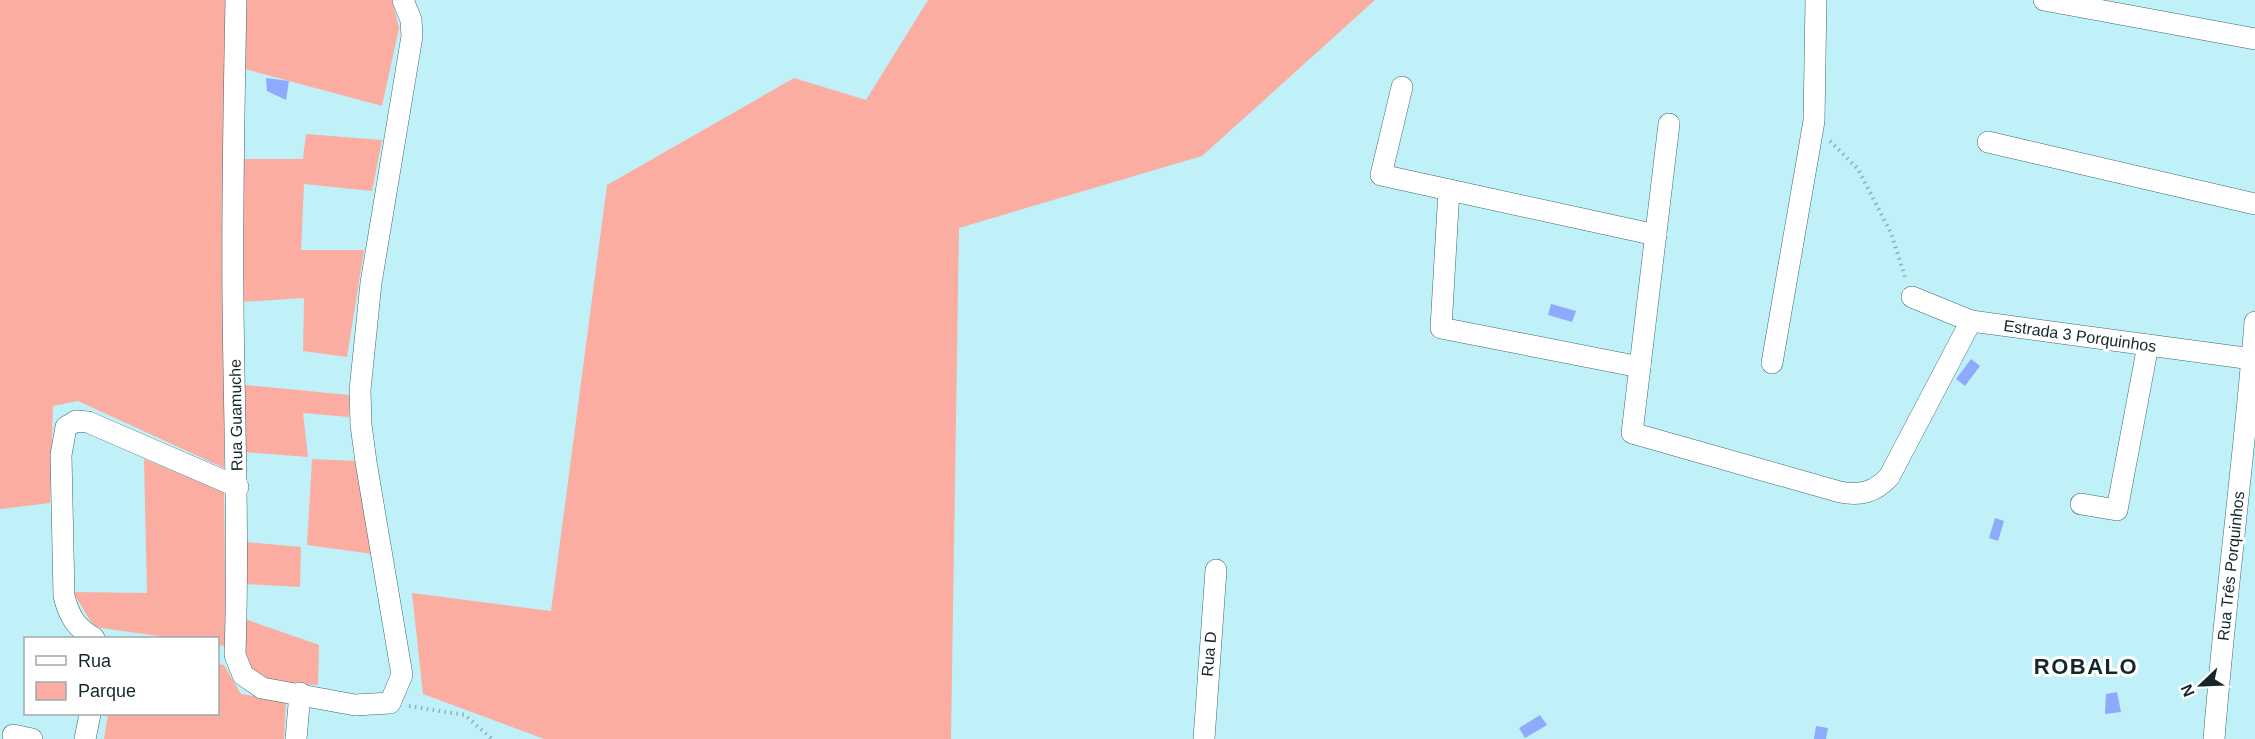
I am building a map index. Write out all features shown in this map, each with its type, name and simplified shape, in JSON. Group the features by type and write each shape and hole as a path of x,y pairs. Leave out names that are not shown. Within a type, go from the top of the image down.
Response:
{"street":[{"name":"Rua Guamuche","path":"236,0 233,302 237,488 226,654 251,682 262,688 300,693 355,705 390,703"},
{"path":"390,703 402,675 401,661 366,462 361,425 360,390 373,273 412,36 411,20 403,0"},
{"path":"1772,363 1814,126 1816,0"},
{"path":"2044,0 2255,39"},
{"path":"1402,87 1381,175 1656,236"},
{"path":"1669,124 1632,433 1840,492 1862,494 1872,491 1889,477 1971,321"},
{"path":"1988,142 2255,204"},
{"path":"1449,190 1440,328 1640,367"},
{"name":"Estrada 3 Porquinhos","path":"1912,297 1971,321 2252,359"},
{"name":"Rua Três Porquinhos","path":"2214,739 2225,605 2248,476 2255,322"},
{"path":"2081,504 2118,510 2148,345"},
{"path":"91,637 75,624 68,613 64,596 61,455 66,428 76,421 88,422 237,488"},
{"name":"Rua D","path":"1204,739 1216,570"},
{"path":"296,739 300,693"},
{"path":"85,739 90,715"}],"path":[{"path":"1814,126 1858,169 1891,233 1912,297"},
{"path":"390,703 465,715 492,739"}],"green space":[{"path":"0,0 229,0 224,468 78,401 53,406 50,503 0,509"},
{"path":"245,0 392,0 399,28 382,106 245,69"},
{"path":"928,0 1375,0 1202,156 959,228 951,739 544,739 423,694 412,593 551,611 607,185 794,78 866,100"},
{"path":"306,134 382,140 372,191 304,184 301,250 364,250 347,357 303,351 304,298 241,302 240,159 303,159"},
{"path":"245,385 349,395 349,417 303,413 308,457 243,452"},
{"path":"144,459 224,492 226,646 219,645 219,637 166,637 94,627 73,592 147,593"},
{"path":"312,459 358,461 373,554 307,545"},
{"path":"246,542 301,547 300,587 244,584"},
{"path":"245,619 319,645 318,685 262,682 246,664"},
{"path":"219,664 224,665 241,694 286,701 284,739 104,739 108,715 219,715"}],"water":[{"path":"266,78 289,81 286,100 267,91"},
{"path":"1551,304 1576,311 1572,322 1548,315"},
{"path":"1971,359 1980,366 1965,386 1956,379"},
{"path":"1995,518 2004,521 1998,541 1989,538"},
{"path":"2117,692 2121,712 2105,714 2106,694"},
{"path":"1540,715 1547,725 1525,738 1519,728"},
{"path":"1816,726 1828,728 1826,739 1814,739"}],"district":[{"name":"ROBALO","path":"2086,666"}]}
